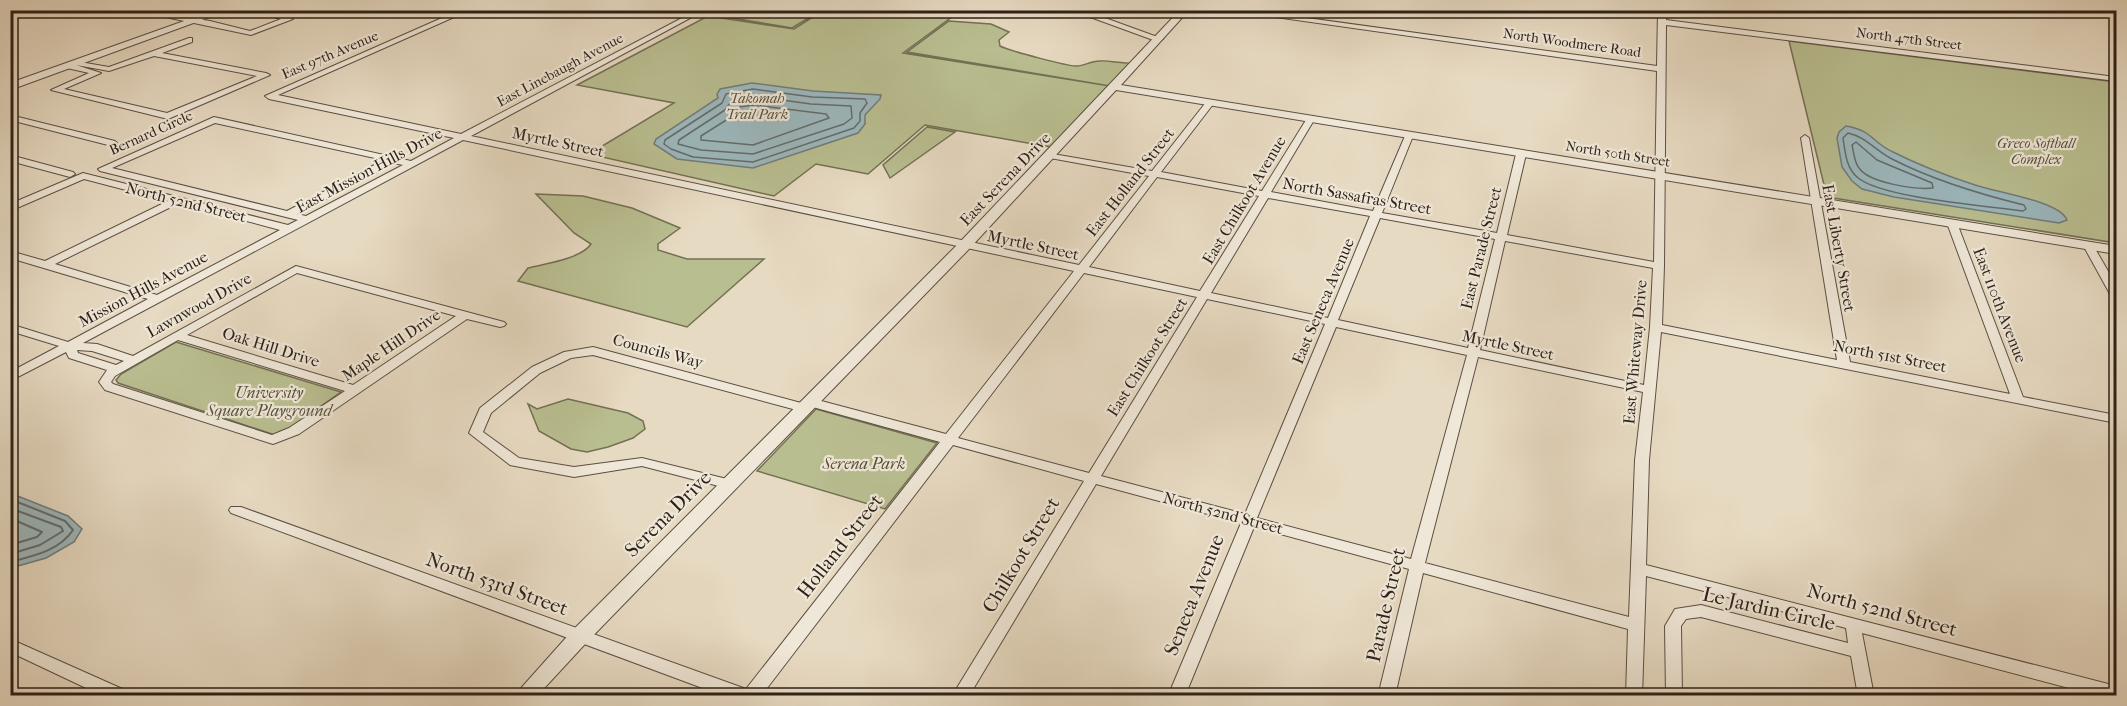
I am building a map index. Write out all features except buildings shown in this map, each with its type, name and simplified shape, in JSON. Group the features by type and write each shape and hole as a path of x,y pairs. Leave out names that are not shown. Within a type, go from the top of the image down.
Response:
{"street":[{"path":"72,10 79,10"},
{"path":"135,10 255,33 289,19 251,10"},
{"path":"163,16 180,10"},
{"path":"10,87 225,10"},
{"name":"East 97th Avenue","path":"269,96 467,10"},
{"path":"648,10 690,17"},
{"name":"East Linebaugh Avenue","path":"463,137 702,10"},
{"path":"1074,10 1159,39"},
{"name":"East Serena Drive","path":"846,367 1115,87 1185,10"},
{"name":"North Woodmere Road","path":"1229,10 1662,69"},
{"name":"East Whiteway Drive","path":"1634,696 1642,460 1656,327 1659,266 1662,16"},
{"name":"North 47th Street","path":"1662,16 2116,79"},
{"path":"73,64 109,69 189,40"},
{"path":"73,64 97,73 55,90 168,116 266,75 154,54"},
{"name":"North 50th Street","path":"1115,87 2116,250"},
{"name":"Myrtle Street","path":"269,96 1650,390"},
{"name":"East Holland Street","path":"985,393 1210,104"},
{"path":"10,117 112,143"},
{"name":"Bernard Circle","path":"307,219 103,169 214,120 413,164"},
{"name":"East Chilkoot Avenue","path":"1204,296 1310,120"},
{"name":"East Seneca Avenue","path":"1266,477 1409,136"},
{"name":"East Mission Hills Drive","path":"290,229 463,137"},
{"name":"East Liberty Street","path":"1804,138 1844,364"},
{"name":"East Parade Street","path":"1426,524 1473,353 1521,154"},
{"name":"North Sassafras Street","path":"1050,155 1659,266"},
{"path":"10,158 70,174"},
{"path":"287,215 394,159"},
{"name":"North 52nd Street","path":"10,208 82,176 290,229"},
{"path":"46,264 178,200"},
{"name":"East 110th Avenue","path":"1952,223 2018,399"},
{"name":"Mission Hills Avenue","path":"10,377 290,229"},
{"path":"2088,245 2116,294"},
{"path":"10,254 159,299"},
{"name":"Lawnwood Drive","path":"118,370 296,269 465,315"},
{"name":"East Chilkoot Street","path":"1117,436 1204,296"},
{"path":"465,315 500,324"},
{"name":"Maple Hill Drive","path":"118,370 110,374 105,382 109,387 273,440 294,431 465,315"},
{"path":"10,327 70,346 93,347 134,360"},
{"name":"North 51st Street","path":"1656,327 2116,419"},
{"name":"Oak Hill Drive","path":"177,336 355,390"},
{"path":"70,346 73,356 118,370"},
{"name":"Councils Way","path":"730,484 642,462 574,471 515,462 476,433 485,411 536,370 568,355 593,351 807,405"},
{"name":"Serena Drive","path":"524,696 579,637 846,367"},
{"name":"Holland Street","path":"751,696 985,393"},
{"name":"North 52nd Street","path":"807,405 949,438 1636,625"},
{"name":"Chilkoot Street","path":"960,696 1117,436"},
{"name":"Seneca Avenue","path":"1176,696 1266,477"},
{"name":"North 53rd Street","path":"236,510 745,696"},
{"name":"Parade Street","path":"1386,696 1426,524"},
{"name":"North 52nd Street","path":"1638,568 2116,693"},
{"name":"Le Jardin Circle","path":"1674,696 1673,626 1681,614 1701,611 1859,652"},
{"name":"Le Jardin Circle","path":"1853,625 1866,696"},
{"path":"10,645 121,696"}],"green space":[{"path":"715,10 820,11 792,28 708,14"},
{"name":"Takomah Trail Park","path":"824,10 960,11 903,53 1110,86 1051,147 925,125 868,174 816,164 774,196 589,154 674,103 577,85 708,16 794,29"},
{"path":"949,21 991,24 1009,32 999,40 1000,46 1051,61 1072,66 1099,61 1132,63 1110,86 907,52"},
{"name":"Greco Softball Complex","path":"1789,41 2116,82 2116,243 1827,197"},
{"path":"927,127 955,132 890,178 883,165"},
{"path":"536,194 583,196 632,208 680,228 658,244 658,250 687,259 764,259 687,327 518,281 528,268 579,254 591,244 574,233"},
{"name":"University Square Playground","path":"176,342 341,392 278,436 118,383 116,380 121,374"},
{"path":"568,399 628,413 643,421 645,429 633,438 608,447 587,452 571,449 539,431 528,404 537,409"},
{"name":"Serena Park","path":"816,409 937,443 885,509 757,471"}],"water":[{"path":"752,83 813,91 881,95 865,115 865,124 858,133 753,168 677,159 654,144 656,139 718,98 717,94 720,89"},
{"path":"1846,126 1862,131 1886,148 1923,166 1975,185 2040,202 2062,213 2067,220 2059,223 1894,197 1862,189 1852,181 1842,167 1837,138 1839,132"},
{"path":"10,493 68,516 82,529 74,542 46,558 11,568"}]}
